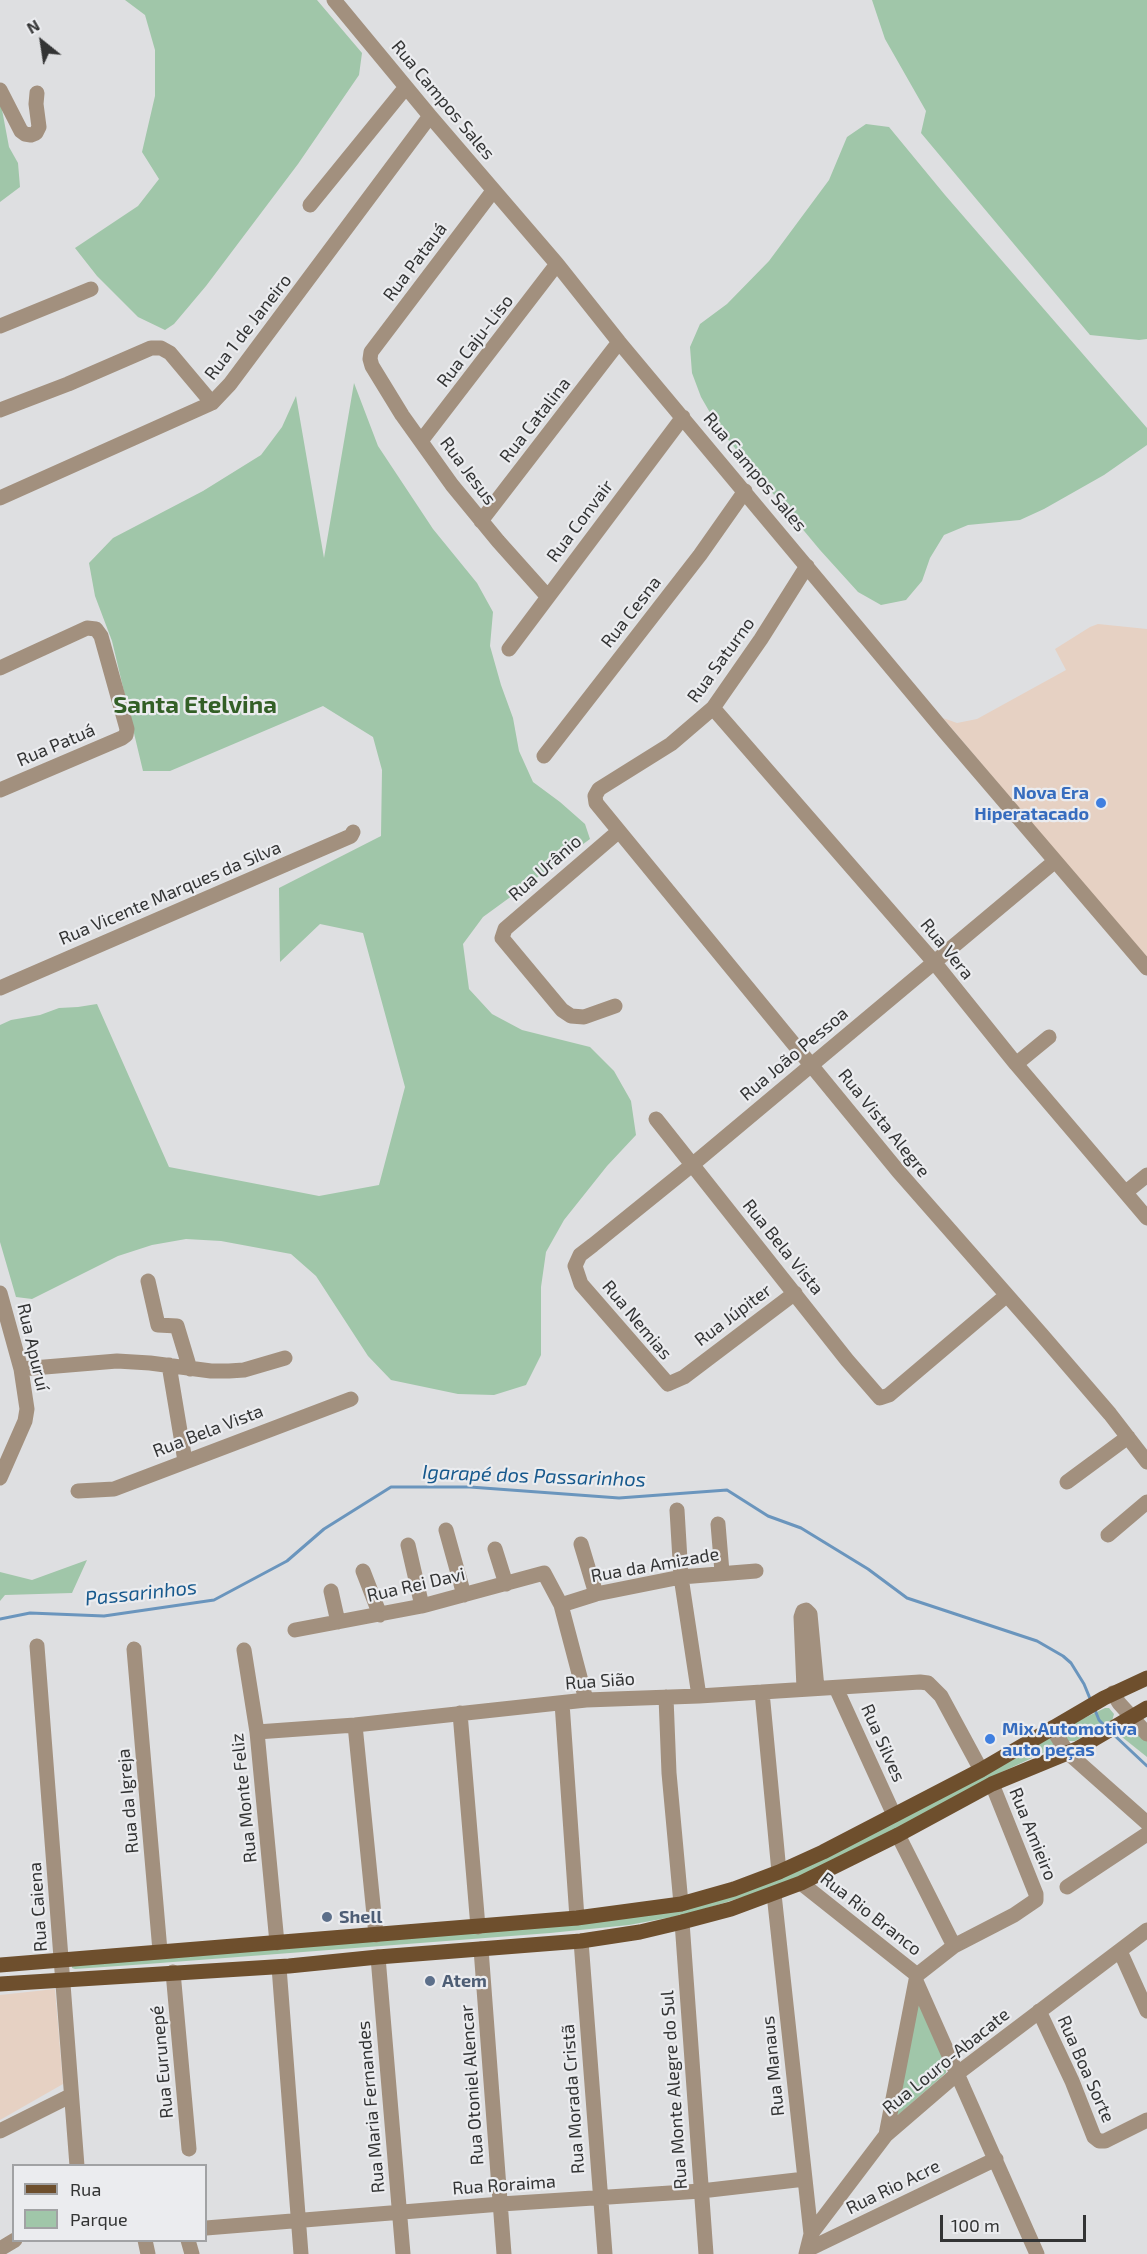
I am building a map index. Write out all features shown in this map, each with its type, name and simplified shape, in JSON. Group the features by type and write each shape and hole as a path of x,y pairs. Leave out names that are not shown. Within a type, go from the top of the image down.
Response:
{"main road":[{"path":"0,1965 478,1927 577,1918 681,1904 734,1889 779,1872 981,1770 1108,1695 1147,1678"},
{"path":"0,1983 279,1967 581,1941 640,1932 682,1922 731,1909 801,1883 898,1835 992,1784 1072,1750 1147,1708"}],"street":[{"name":"Rua Campos Sales","path":"334,0 493,191 558,264 619,342 1054,861 1147,968"},
{"path":"310,205 406,87"},
{"path":"0,90 21,131 31,135 36,133 39,127 37,93"},
{"name":"Rua 1 de Janeiro","path":"0,498 212,403 230,384 430,116"},
{"name":"Rua Patauá","path":"370,359 371,352 493,191"},
{"name":"Rua Caju-Liso","path":"421,441 558,264"},
{"path":"0,326 91,289"},
{"name":"Rua Catalina","path":"481,521 619,342"},
{"path":"0,410 151,348 162,348 170,353 212,403"},
{"name":"Rua Jesus","path":"370,359 402,414 452,485 548,597"},
{"name":"Rua Convair","path":"509,649 683,417"},
{"name":"Rua Cesna","path":"544,756 700,555 745,491"},
{"name":"Rua Saturno","path":"596,803 599,789 671,744 713,708 807,566"},
{"name":"Rua Patuá","path":"0,669 87,628 96,629 101,636 126,735 0,790"},
{"name":"Rua Vera","path":"713,708 934,962 1016,1064 1147,1218"},
{"name":"Rua Vista Alegre","path":"596,803 923,1201 1145,1455"},
{"name":"Rua Urânio","path":"615,1006 584,1017 571,1016 561,1010 502,938 505,929 619,831"},
{"name":"Rua Vicente Marques da Silva","path":"0,988 341,841 351,836 353,832"},
{"name":"Rua João Pessoa","path":"581,1284 575,1266 580,1256 1054,861"},
{"path":"1016,1064 1048,1037"},
{"name":"Rua Bela Vista","path":"656,1119 880,1398 889,1395 1007,1295"},
{"path":"1126,1192 1147,1175"},
{"path":"148,1281 159,1325 177,1326 190,1369"},
{"name":"Rua Nemias","path":"581,1284 668,1384 695,1368"},
{"name":"Rua Apuruí","path":"0,1293 21,1369 27,1409 25,1421 0,1478"},
{"name":"Rua Júpiter","path":"695,1368 795,1293"},
{"path":"21,1369 117,1361 190,1369 244,1370 285,1358"},
{"path":"169,1365 185,1461"},
{"name":"Rua Bela Vista","path":"78,1491 114,1489 351,1398"},
{"path":"1067,1482 1128,1437"},
{"path":"1108,1535 1147,1502"},
{"path":"677,1510 681,1577 699,1696"},
{"path":"718,1524 722,1572"},
{"path":"446,1530 464,1595"},
{"path":"581,1544 596,1594"},
{"path":"408,1545 422,1606"},
{"path":"495,1549 506,1584"},
{"path":"363,1571 380,1615"},
{"name":"Rua da Amizade","path":"561,1605 596,1594 681,1577 756,1571"},
{"name":"Rua Rei Davi","path":"295,1630 422,1606 544,1573 561,1605"},
{"path":"331,1592 338,1622"},
{"path":"561,1605 586,1700"},
{"name":"Rua Caiena","path":"37,1646 77,2164"},
{"name":"Rua da Igreja","path":"134,1649 160,1951"},
{"name":"Rua Monte Feliz","path":"244,1650 257,1732 277,1943"},
{"name":"Rua Sião","path":"257,1732 355,1725 586,1700 699,1696 920,1682 928,1683 941,1696 981,1770"},
{"name":"Rua Silves","path":"836,1688 894,1815"},
{"path":"762,1692 779,1872"},
{"path":"1108,1695 1119,1703 1127,1720 1147,1734"},
{"path":"666,1696 669,1773 681,1904"},
{"path":"562,1703 577,1918"},
{"path":"460,1713 478,1927"},
{"path":"355,1725 376,1935"},
{"path":"1056,1726 1072,1750 1147,1823"},
{"name":"Rua Amieiro","path":"954,1946 1014,1915 1034,1903 1036,1898 992,1784"},
{"path":"1066,1887 1147,1834"},
{"path":"886,2135 916,1978 954,1946 898,1835"},
{"name":"Rua Rio Branco","path":"801,1883 916,1978"},
{"name":"Rua Manaus","path":"774,1894 811,2234"},
{"name":"Rua Monte Alegre do Sul","path":"682,1922 706,2254"},
{"name":"Rua Louro-Abacate","path":"806,2252 811,2234 886,2135 958,2073 1147,1930"},
{"name":"Rua Morada Cristã","path":"581,1941 605,2254"},
{"name":"Rua Otoniel Alencar","path":"481,1949 504,2254"},
{"path":"1120,1951 1147,2011"},
{"name":"Rua Maria Fernandes","path":"378,1957 403,2254"},
{"path":"279,1967 302,2254"},
{"name":"Rua Eurunepé","path":"173,1972 189,2149"},
{"path":"916,1978 1037,2254"},
{"name":"Rua Boa Sorte","path":"1039,2011 1072,2081 1094,2137 1099,2141 1105,2141 1147,2120"},
{"path":"0,2132 70,2096"},
{"name":"Rua Rio Acre","path":"806,2252 996,2159"},
{"name":"Rua Roraima","path":"207,2228 501,2204 701,2191 805,2179"}],"shaded area":[{"path":"1098,624 1147,629 1147,960 943,718 957,723 977,719 1066,670 1055,649"},
{"path":"55,1989 63,2084 0,2120 0,1995"}],"green space":[{"path":"125,0 317,0 362,53 359,75 298,164 206,286 174,324 165,330 138,317 97,276 75,248 138,206 159,179 142,152 155,96 155,50 145,15"},
{"path":"872,0 1147,0 1147,339 1090,335 921,133 926,111 885,39"},
{"path":"0,99 9,147 18,163 20,187 0,202"},
{"path":"866,124 889,127 1147,428 1147,445 1104,475 1044,509 1020,520 968,525 944,535 930,558 922,581 906,600 881,605 858,592 720,430 701,397 692,373 690,347 700,324 727,304 769,261 829,180 847,137"},
{"path":"354,383 378,446 433,529 477,583 493,612 490,646 513,718 519,751 533,782 585,824 590,839 483,917 463,944 469,989 492,1014 522,1030 590,1047 614,1071 631,1101 636,1135 607,1166 564,1220 546,1252 541,1287 541,1355 526,1385 494,1395 458,1394 391,1380 368,1356 316,1276 291,1254 221,1241 186,1239 152,1245 118,1256 32,1299 16,1297 0,1242 0,1025 59,1008 97,1004 169,1167 319,1196 379,1185 405,1087 363,933 320,924 280,962 279,888 381,836 382,770 373,737 323,706 170,771 143,771 112,641 95,596 89,563 113,538 203,491 261,455 282,427 296,396 324,558"},
{"path":"87,1560 72,1593 5,1595 0,1601 0,1572 32,1580"},
{"path":"1109,1708 1114,1714 1112,1721 1075,1741 1068,1741 1065,1738 1072,1724"},
{"path":"1135,1730 1147,1741 1147,1757 1122,1737"},
{"path":"1053,1732 1060,1745 1004,1771 863,1847 779,1886 688,1914 629,1925 550,1933 72,1968 72,1965 718,1899"},
{"path":"917,1995 946,2061 946,2073 897,2116"}],"waterway":[{"name":"Igarapé dos Passarinhos","path":"0,1619 30,1613 104,1616 214,1600 287,1561 324,1529 391,1487 470,1487 619,1498 727,1490 768,1516 801,1528 868,1569 907,1598 1037,1641 1063,1656 1071,1663 1091,1701"},
{"name":"Igarapé dos Passarinhos","path":"1095,1710 1099,1720 1106,1727"},
{"name":"Igarapé dos Passarinhos","path":"1113,1734 1147,1766"}],"place":[{"name":"Nova Era Hiperatacado","path":"1101,803"},
{"name":"Mix Automotiva auto peças","path":"990,1739"},
{"name":"Shell","path":"327,1917"},
{"name":"Atem","path":"430,1981"}],"district":[{"name":"Santa Etelvina","path":"195,705"}],"water label":[{"name":"Passarinhos","path":"141,1593"}]}
